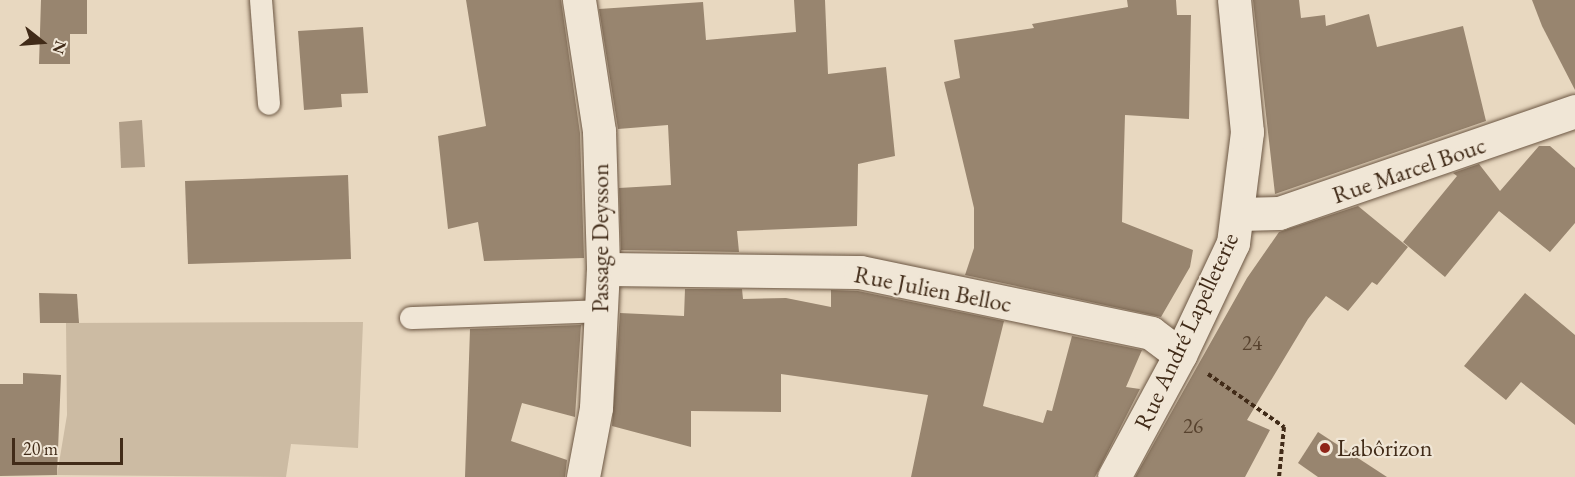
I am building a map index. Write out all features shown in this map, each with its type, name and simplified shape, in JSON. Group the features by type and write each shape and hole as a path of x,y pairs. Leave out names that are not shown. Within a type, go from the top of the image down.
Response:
{"street":[{"name":"Passage Deysson","path":"579,0 599,131 603,269 596,408 583,477"},
{"name":"Rue André Lapelleterie","path":"1114,477 1180,355 1233,243 1239,214 1247,132 1234,0"},
{"name":"Rue Marcel Bouc","path":"1239,214 1279,213 1575,111"},
{"name":"Rue Julien Belloc","path":"603,269 860,272 1151,333 1180,355"}],"lane":[{"path":"261,0 269,104"},
{"path":"411,318 601,311"}],"path":[{"path":"1180,355 1284,427 1279,477"}],"shaded area":[{"path":"142,120 145,167 121,168 119,122"},
{"path":"363,322 358,448 291,444 286,477 57,475 67,415 66,323"}],"building":[{"path":"41,0 87,0 87,34 70,34 70,64 39,64"},
{"path":"466,0 561,0 580,133 584,258 484,261 478,222 448,229 438,136 486,126"},
{"path":"794,0 825,0 828,74 886,67 895,156 858,164 857,226 737,231 739,252 621,250 619,188 671,185 668,125 618,129 599,9 703,2 706,40 796,32"},
{"path":"1127,0 1176,0 1177,15 1191,15 1189,119 1125,115 1122,222 1193,250 1190,267 1161,317 965,275 974,248 974,208 944,82 960,78 954,40 1034,28 1032,24 1128,7"},
{"path":"1253,0 1299,0 1301,18 1325,15 1326,26 1369,14 1377,47 1463,26 1486,121 1275,194"},
{"path":"1532,0 1575,0 1575,90 1542,26"},
{"path":"363,27 368,93 341,94 342,107 304,110 298,31"},
{"path":"1539,146 1550,146 1575,168 1575,223 1550,252 1499,211 1445,277 1403,242 1457,176 1453,173 1479,164 1500,191"},
{"path":"348,175 351,259 188,264 185,181"},
{"path":"1358,206 1408,247 1377,285 1372,282 1348,311 1326,296 1308,319 1247,420 1270,430 1245,477 1135,477 1247,278 1279,232"},
{"path":"685,289 742,289 743,299 786,298 831,307 831,290 858,291 1004,321 983,406 1043,423 1047,410 1052,411 1072,336 1142,350 1126,387 1140,389 1095,477 911,477 928,395 781,374 781,412 691,411 691,447 612,426 620,313 684,316"},
{"path":"39,293 77,294 79,323 40,323"},
{"path":"1525,293 1575,335 1575,425 1521,382 1506,400 1464,366"},
{"path":"581,325 575,417 522,403 511,441 567,460 565,477 465,477 470,329"},
{"path":"23,373 61,375 57,475 0,476 0,384 23,384"},
{"name":"Labôrizon","path":"1318,432 1387,477 1318,477 1298,463"}],"place":[{"name":"Labôrizon","path":"1325,448"}]}
